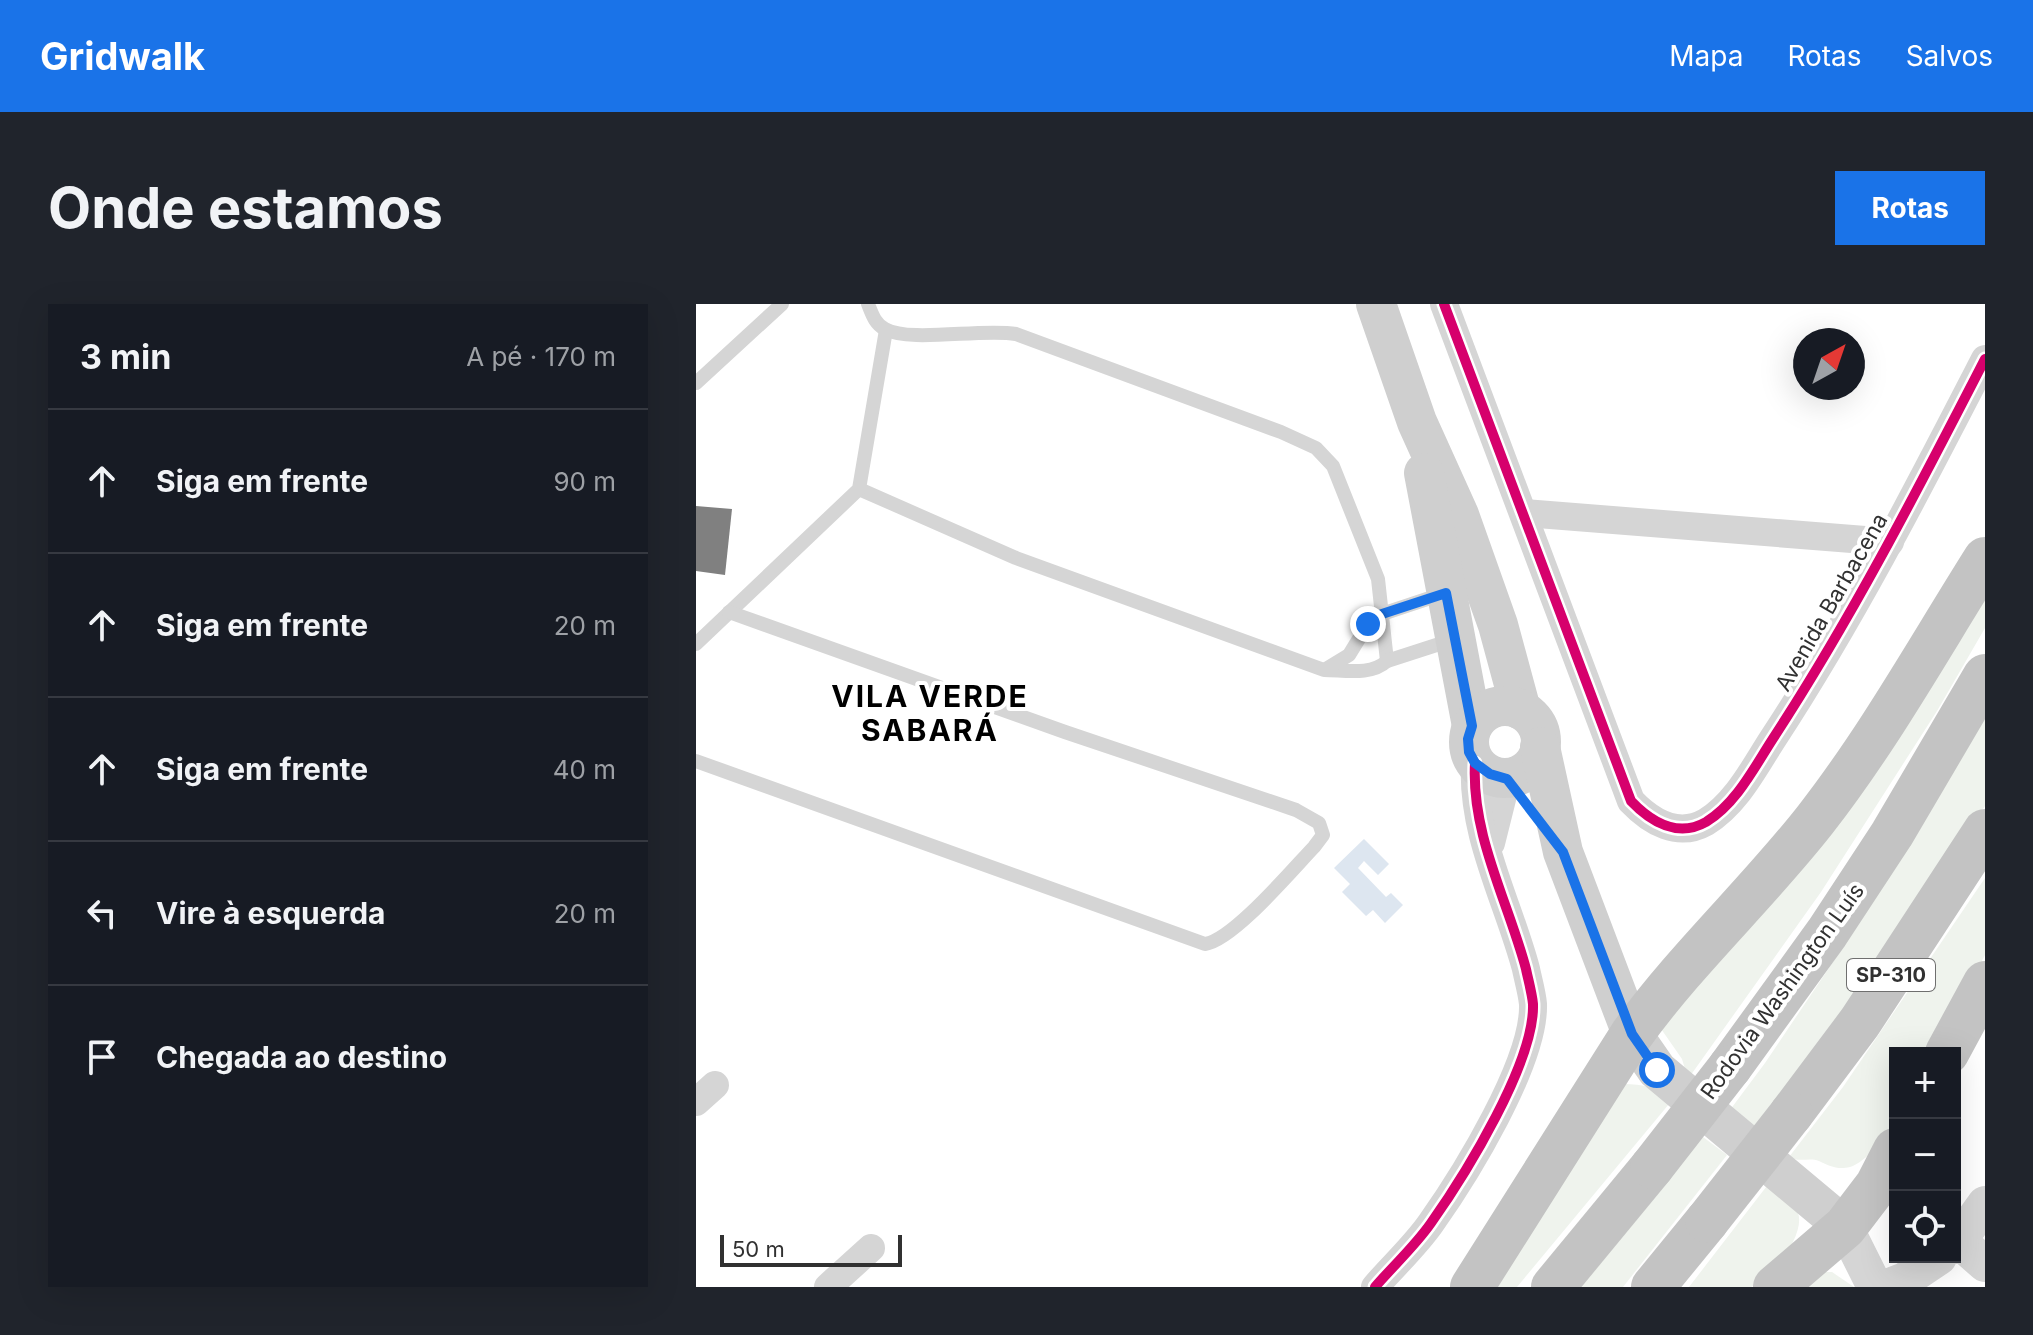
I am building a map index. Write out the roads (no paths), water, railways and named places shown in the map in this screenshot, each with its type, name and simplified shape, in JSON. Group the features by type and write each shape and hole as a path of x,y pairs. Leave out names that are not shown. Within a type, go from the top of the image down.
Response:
{"highway":[{"path":"1472,1287 1655,1001 1762,886 1818,817 1879,728 1985,559"},
{"name":"Rodovia Washington Luís","path":"1553,1287 1730,1067 1827,933 1884,847 1985,676"},
{"name":"SP-310","path":"1653,1287 1860,1022 1985,831"},
{"path":"1950,1047 1985,983"},
{"path":"1775,1287 1845,1227 1877,1185 1889,1162"}],"main road":[{"path":"1376,304 1417,422 1459,515 1498,625 1521,710"},
{"path":"1417,422 1455,639 1484,756 1563,852"},
{"path":"1446,593 1474,592 1484,600 1498,625"},
{"path":"1484,756 1481,715 1493,708 1507,706 1521,710 1537,726 1563,852 1632,1034 1657,1070 1845,1227"},
{"path":"1484,756 1523,774 1535,763 1540,747"}],"street":[{"path":"1444,304 1524,513 1890,542"},
{"name":"Avenida Barbacena","path":"1524,513 1631,801 1650,818 1675,829 1689,829 1723,809 1797,702 1890,542 1985,359"},
{"path":"1375,1287 1430,1224 1498,1113 1527,1042 1533,1005 1525,969 1487,855 1484,756"},
{"path":"1961,1250 1985,1204"},
{"path":"1845,1227 1875,1287"},
{"path":"828,1287 871,1248"},
{"path":"1887,1287 1938,1263"}],"lane":[{"path":"696,383 782,304"},
{"path":"868,304 877,323 886,330 908,334 1016,334 1305,441 1316,448 1333,466 1378,579 1387,661"},
{"path":"696,644 859,489 886,330"},
{"path":"859,489 1016,558 1324,670 1371,670 1387,661 1455,639"},
{"path":"1324,670 1349,655 1368,624 1382,614 1446,593"},
{"path":"696,761 1205,944 1215,943 1235,927 1323,835 1319,823 1296,810 1065,732 729,612"}],"district":[{"name":"VILA VERDE SABARÁ","path":"930,713"}]}
